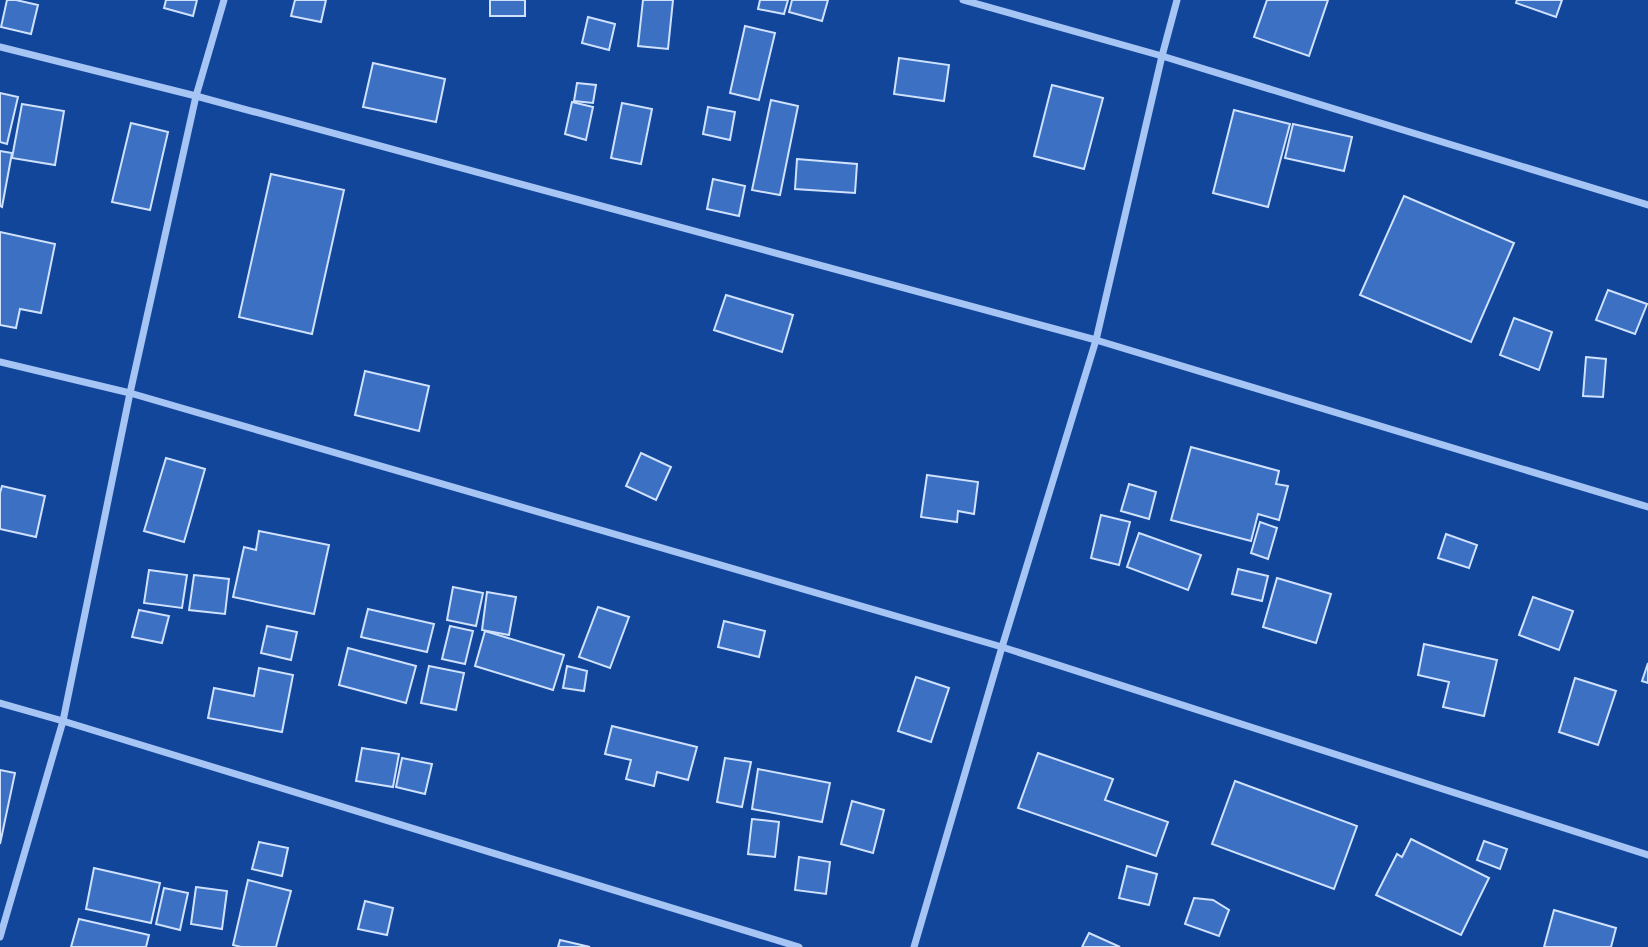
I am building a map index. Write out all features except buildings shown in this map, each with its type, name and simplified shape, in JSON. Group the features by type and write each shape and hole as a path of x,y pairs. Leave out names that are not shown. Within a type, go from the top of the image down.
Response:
{"street":[{"path":"0,937 63,721 130,393 196,96 225,0"},
{"path":"963,0 1161,56 1648,205"},
{"path":"914,947 1096,340 1161,56 1177,0"},
{"path":"0,47 196,96 1096,340 1648,507"},
{"path":"0,362 130,393 1002,647 1648,855"},
{"path":"0,703 799,947"}]}
